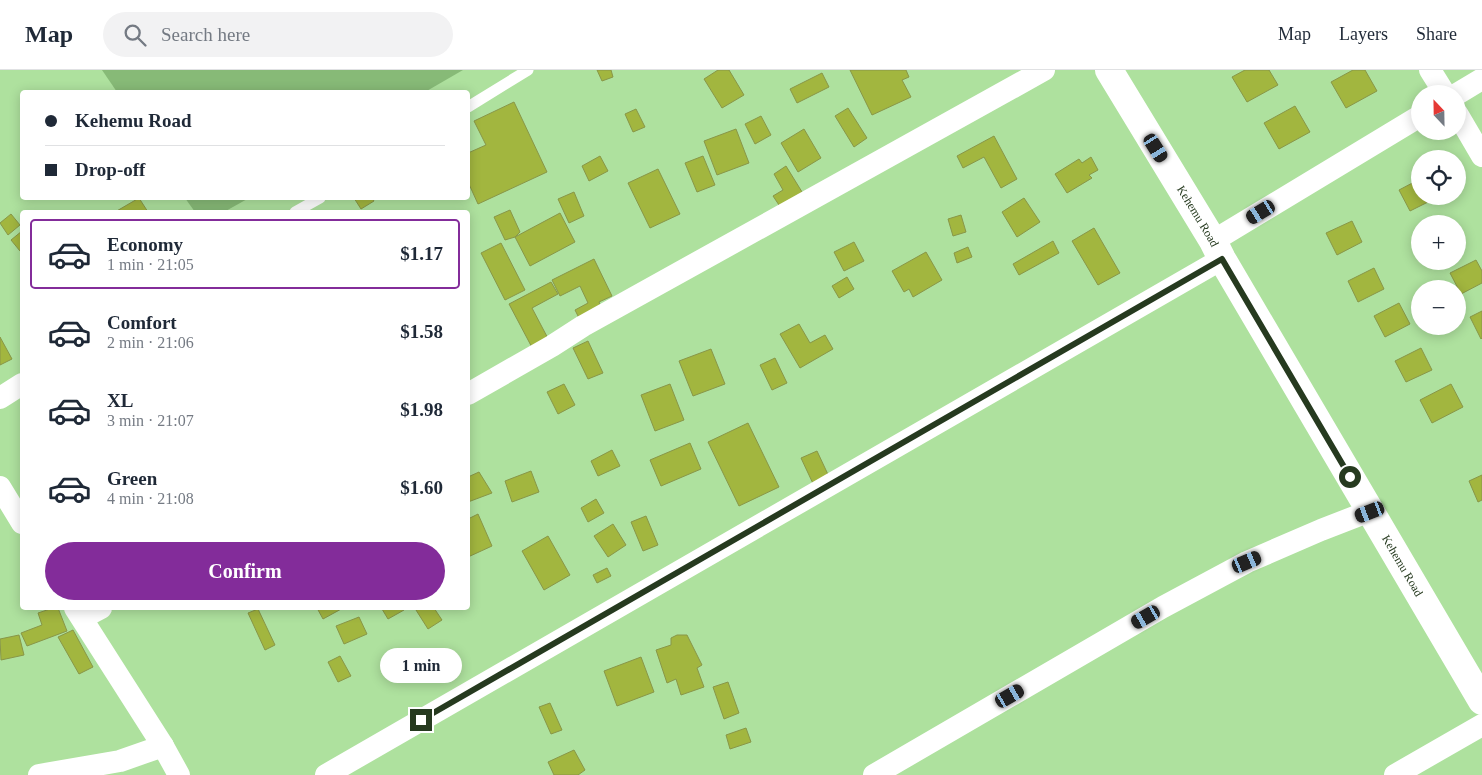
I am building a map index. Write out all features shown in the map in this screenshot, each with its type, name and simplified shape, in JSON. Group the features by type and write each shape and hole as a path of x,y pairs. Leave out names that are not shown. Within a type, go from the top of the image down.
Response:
{"street":[{"path":"470,393 583,326 1044,70"},
{"name":"Kehemu Road","path":"1109,70 1482,701"},
{"path":"1430,70 1439,85"},
{"path":"1466,88 1482,78"},
{"path":"326,775 1217,250 1411,122"},
{"path":"1466,129 1482,156"},
{"path":"0,398 20,385"},
{"path":"0,487 20,520"},
{"path":"874,775 1162,607 1239,566 1321,530 1370,512"},
{"path":"86,611 179,775"},
{"path":"1395,775 1482,725"},
{"path":"39,775 120,761 163,746"}],"lane":[{"path":"470,106 528,70"},
{"path":"299,210 316,200"}],"green space":[{"path":"102,70 463,70 428,90 116,90"},
{"path":"186,200 245,200 228,210 194,210"}],"building":[{"path":"597,70 611,70 613,77 602,81"},
{"path":"718,70 729,70 744,95 722,108 704,79"},
{"path":"850,70 906,70 909,77 902,80 911,97 872,115"},
{"path":"1245,70 1269,70 1278,85 1247,102 1232,77"},
{"path":"1353,70 1365,70 1377,91 1346,108 1331,82"},
{"path":"822,73 829,87 797,103 790,89"},
{"path":"514,102 547,172 478,204 470,186 470,152 486,145 474,121"},
{"path":"1295,106 1310,132 1279,149 1264,123"},
{"path":"848,108 867,138 854,147 835,116"},
{"path":"636,109 645,127 633,132 625,114"},
{"path":"761,116 771,135 755,144 745,124"},
{"path":"736,129 749,163 717,175 704,141"},
{"path":"804,129 821,158 798,172 781,143"},
{"path":"994,136 1017,179 1001,188 984,157 963,168 957,156"},
{"path":"600,156 608,171 589,181 582,166"},
{"path":"703,156 715,185 697,192 685,163"},
{"path":"1091,157 1098,170 1089,175 1092,178 1067,193 1055,174 1079,159 1082,163"},
{"path":"786,166 807,200 785,214 773,196 783,190 774,174"},
{"path":"658,169 680,214 650,228 628,183"},
{"path":"1411,184 1411,205 1422,205 1410,211 1399,190"},
{"path":"574,192 584,216 569,223 558,199"},
{"path":"1024,198 1040,222 1017,237 1002,212"},
{"path":"136,200 140,200 147,210 118,210"},
{"path":"355,200 373,200 374,201 361,209"},
{"path":"510,210 520,232 515,237 505,240 494,217"},
{"path":"560,213 575,242 530,266 515,237"},
{"path":"11,214 20,225 8,235 0,223"},
{"path":"961,215 966,232 953,236 948,219"},
{"path":"1352,221 1362,242 1337,255 1326,233"},
{"path":"1094,228 1120,273 1098,285 1072,241"},
{"path":"20,233 20,251 11,240"},
{"path":"1053,241 1059,253 1019,275 1013,264"},
{"path":"854,242 864,261 844,271 834,252"},
{"path":"501,243 525,290 505,300 481,253"},
{"path":"968,247 972,257 957,263 954,253"},
{"path":"926,252 942,280 913,297 909,289 904,292 892,271"},
{"path":"594,259 612,296 599,302 605,315 583,326 575,310 588,303 580,286 560,296 552,280"},
{"path":"1476,260 1482,271 1482,283 1466,291 1466,280 1454,280 1450,273 1456,270 1466,270 1466,265"},
{"path":"1374,268 1384,289 1358,302 1348,281"},
{"path":"847,277 854,289 839,298 832,286"},
{"path":"551,282 558,294 532,308 552,346 536,355 509,304"},
{"path":"1399,303 1410,324 1385,337 1374,316"},
{"path":"1482,311 1482,338 1481,339 1470,317"},
{"path":"799,324 810,343 825,335 833,349 800,368 780,334"},
{"path":"0,337 12,359 0,365"},
{"path":"588,341 603,373 588,379 573,348"},
{"path":"1421,348 1432,370 1406,382 1395,361"},
{"path":"711,349 725,384 693,396 679,361"},
{"path":"775,358 787,383 772,390 760,365"},
{"path":"564,384 575,405 558,414 547,392"},
{"path":"670,384 684,420 655,431 641,395"},
{"path":"1451,384 1463,407 1432,423 1420,400"},
{"path":"748,423 779,487 739,506 708,442"},
{"path":"690,443 701,469 661,486 650,460"},
{"path":"612,450 620,466 598,476 591,461"},
{"path":"817,451 832,483 816,490 801,458"},
{"path":"531,471 539,492 512,502 505,481"},
{"path":"479,472 492,493 470,501 470,476"},
{"path":"1482,475 1482,500 1478,502 1469,481"},
{"path":"596,499 604,513 588,522 581,508"},
{"path":"478,514 492,546 470,556 470,518"},
{"path":"646,516 658,545 643,551 631,522"},
{"path":"613,524 626,545 608,557 594,536"},
{"path":"548,536 570,575 544,590 522,551"},
{"path":"607,568 611,576 597,583 593,575"},
{"path":"47,610 59,610 67,631 27,646 21,633 42,625 38,613"},
{"path":"258,610 275,645 265,650 248,613"},
{"path":"318,610 339,610 323,619"},
{"path":"383,610 404,610 388,619"},
{"path":"416,610 435,610 442,620 428,629"},
{"path":"359,617 367,634 344,644 336,626"},
{"path":"73,630 93,667 79,674 58,637"},
{"path":"19,635 24,655 1,660 0,639"},
{"path":"677,635 687,635 702,665 697,668 704,687 681,695 676,679 667,683 656,650 671,645 671,638"},
{"path":"340,656 351,676 338,682 328,662"},
{"path":"641,657 654,692 617,706 604,671"},
{"path":"728,682 739,713 724,719 713,687"},
{"path":"550,703 562,730 551,734 539,707"},
{"path":"746,728 751,742 730,749 726,735"},
{"path":"574,750 585,770 578,775 554,775 548,762"}],"route":[{"path":"421,720 1222,259 1350,477"}]}
